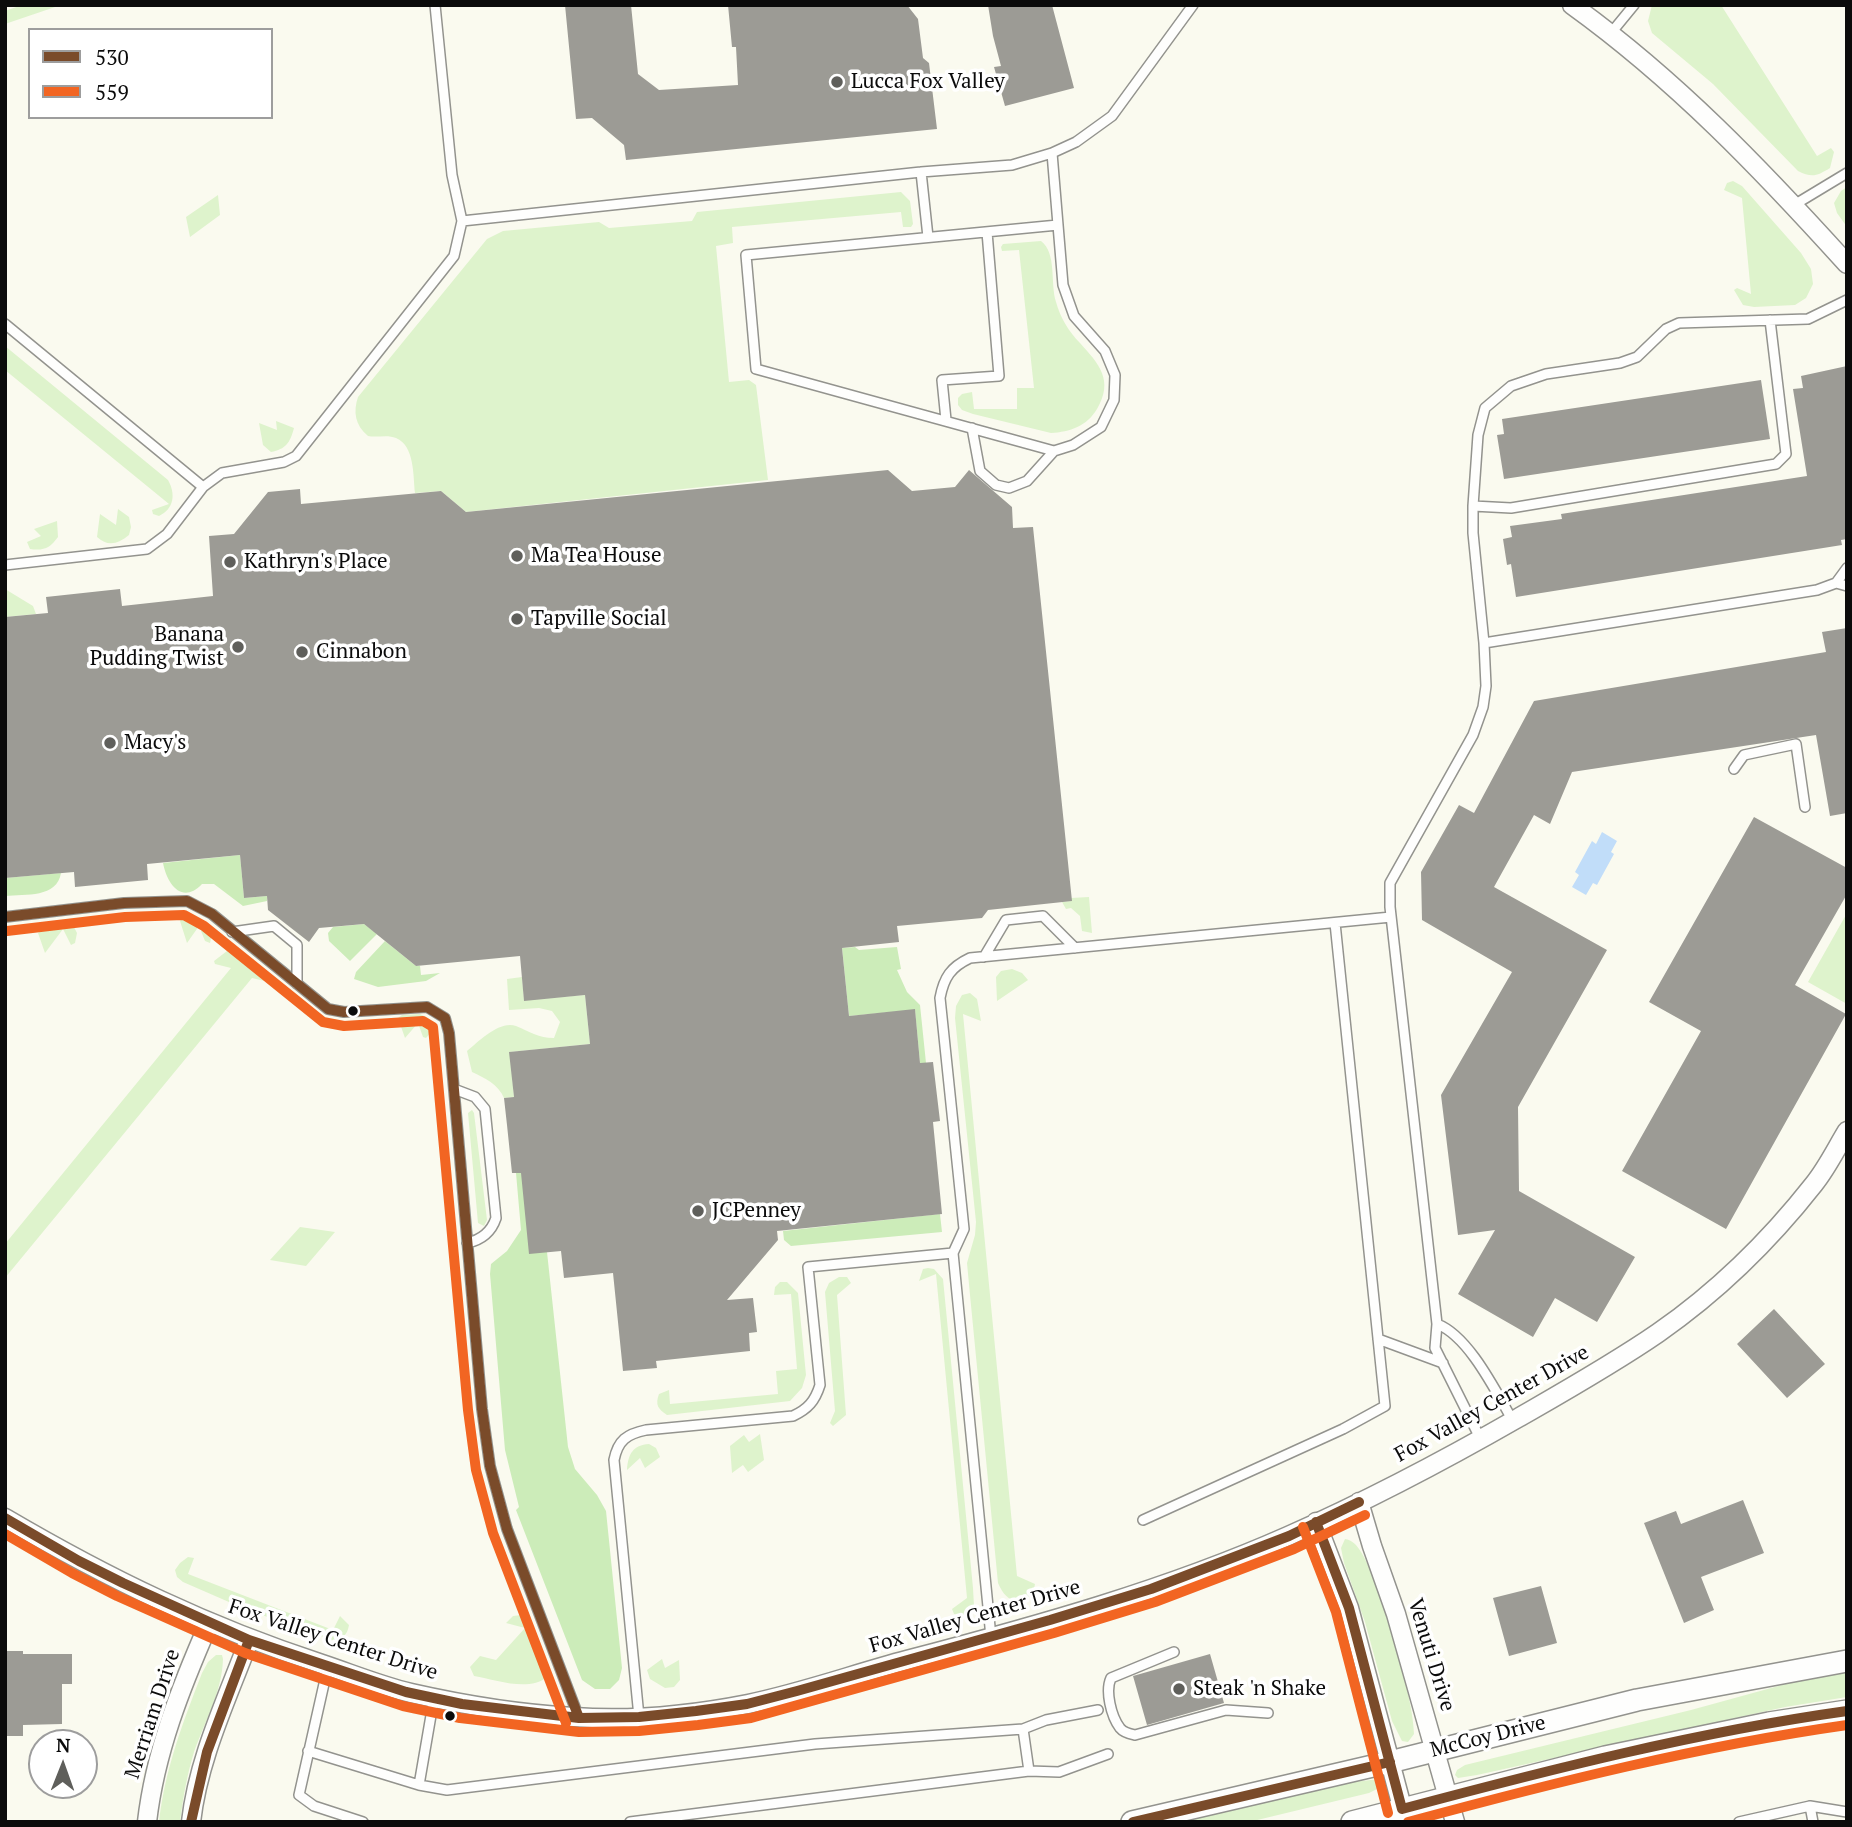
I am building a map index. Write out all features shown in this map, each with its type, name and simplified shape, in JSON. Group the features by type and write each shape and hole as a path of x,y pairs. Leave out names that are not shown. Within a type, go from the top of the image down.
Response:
{"street":[{"path":"1572,5 1670,82 1727,134 1847,264"},
{"name":"Fox Valley Center Drive","path":"5,1518 79,1561 209,1623 249,1640 406,1692 525,1713 579,1718 639,1717 747,1704 992,1637 1151,1589 1289,1536 1481,1440 1660,1332 1736,1269 1761,1246 1818,1179 1847,1131"},
{"name":"Venuti Drive","path":"1359,1502 1396,1614 1455,1822"},
{"path":"1316,1522 1349,1608 1404,1815"},
{"name":"Merriam Drive","path":"147,1822 154,1774 174,1709 209,1623"},
{"path":"191,1822 198,1783 215,1728 249,1640"},
{"name":"McCoy Drive","path":"1132,1822 1390,1762 1637,1700 1847,1661"},
{"path":"1352,1822 1404,1815 1448,1796 1605,1758 1769,1723 1847,1712"}],"lane":[{"path":"5,565 147,549 167,534 203,488 222,473 284,462 296,456 454,256 462,221 452,175 435,5"},
{"path":"462,221 921,172 1012,165 1052,153 1076,142 1112,116 1193,5"},
{"path":"1611,33 1634,5"},
{"path":"972,428 980,471 996,485 1009,488 1027,481 1054,451 1073,445 1101,427 1114,400 1115,375 1105,351 1074,316 1063,285 1052,153"},
{"path":"921,172 928,237"},
{"path":"1794,205 1847,173"},
{"path":"1054,451 756,369 746,255 1058,225"},
{"path":"946,421 942,380 999,376 987,232"},
{"path":"1481,1440 1435,1348 1437,1324 1391,917 1390,883 1473,735 1483,707 1486,685 1485,643 1473,533 1473,506 1478,435 1485,408 1511,386 1546,374 1620,363 1637,357 1666,329 1679,323 1808,319 1847,300"},
{"path":"1473,506 1511,508 1776,464 1786,454 1770,320"},
{"path":"5,324 203,488"},
{"path":"1485,643 1794,595 1836,583 1847,568"},
{"path":"1836,583 1847,586"},
{"path":"1734,769 1744,755 1796,744 1805,807"},
{"path":"5,917 124,903 187,901 212,914 328,1009 344,1012 427,1007 445,1018 454,1089 482,1409 490,1466 507,1529 579,1718"},
{"path":"984,957 1006,920 1043,916 1075,948"},
{"path":"992,1637 953,1253 964,1229 940,998 949,971 970,958 1391,917"},
{"path":"1143,1520 1343,1429 1385,1406 1335,923"},
{"path":"232,932 274,926 297,945 297,984"},
{"path":"454,1089 475,1097 485,1108 496,1218 493,1227 480,1240 467,1242"},
{"path":"639,1717 614,1460 622,1439 632,1433 646,1430 780,1418 806,1410 816,1398 820,1385 808,1267 953,1253"},
{"path":"1437,1324 1457,1336 1513,1421"},
{"path":"1378,1339 1443,1363"},
{"path":"1174,1651 1111,1678 1108,1691 1112,1707 1120,1729 1126,1733 1135,1735 1226,1710 1268,1713"},
{"path":"328,1666 299,1795 314,1806 363,1822"},
{"path":"419,1785 435,1698"},
{"path":"308,1751 419,1785 447,1790 815,1744 1023,1729 1046,1720 1098,1710"},
{"path":"1023,1729 1029,1771"},
{"path":"630,1822 1029,1771 1059,1772 1108,1754"},
{"path":"1810,1806 1813,1822"},
{"path":"1739,1822 1810,1806 1847,1812"}],"green space":[{"path":"22,5 61,5 5,24 5,11"},
{"path":"1652,5 1721,5 1817,156 1831,148 1834,152 1830,168 1814,175 1798,171 1713,84 1652,33 1648,21"},
{"path":"1733,181 1742,186 1801,253 1811,269 1813,284 1806,298 1795,305 1743,305 1734,290 1737,288 1751,294 1742,198 1724,190 1727,183"},
{"path":"1847,187 1847,227 1837,213 1834,203 1841,191"},
{"path":"901,192 910,201 913,224 911,227 903,227 901,212 732,227 733,243 716,246 729,382 749,380 756,385 768,480 466,512 441,491 415,493 412,462 407,448 393,437 368,436 358,423 358,397 487,239 503,231 599,222 609,228 692,221 697,212"},
{"path":"218,195 220,215 190,237 186,217"},
{"path":"1041,241 1049,253 1054,294 1060,313 1072,334 1098,365 1104,381 1102,399 1088,420 1071,429 1051,433 973,414 962,410 958,405 958,398 962,394 972,392 974,409 1017,409 1017,388 1034,388 1019,250 1002,251 1001,247 1003,244"},
{"path":"5,346 168,480 173,496 171,505 164,513 159,516 153,514 152,510 169,504 5,370"},
{"path":"276,421 294,428 287,444 271,452 263,445 259,423 277,430"},
{"path":"118,509 129,517 129,535 121,541 105,542 97,537 100,514 116,525"},
{"path":"57,521 58,537 52,544 39,550 30,549 27,542 41,536 34,529"},
{"path":"5,589 33,606 36,614 5,617"},
{"path":"240,855 244,898 267,896 267,901 243,906 214,884 202,884 188,893 182,892 176,889 168,878 163,863"},
{"path":"61,873 54,887 47,891 5,896 5,878"},
{"path":"1089,897 1092,933 1082,931 1080,916 1071,908 1066,909 1062,902 1071,901 1071,898"},
{"path":"1847,913 1847,1004 1808,982"},
{"path":"190,916 209,924 213,929 210,943 205,941 199,926 187,943 180,921 183,917"},
{"path":"65,923 74,927 77,933 75,943 71,945 63,929 45,953 38,933 44,928"},
{"path":"364,924 377,934 350,961 329,941 328,933 333,927"},
{"path":"385,941 416,966 420,966 421,975 440,973 426,981 378,987 354,979 356,972"},
{"path":"855,947 859,950 897,947 901,969 897,970 907,992 920,1005 926,1063 920,1063 915,1010 849,1016 842,948"},
{"path":"236,950 272,975 272,979 269,982 252,978 5,1278 5,1244 231,968 215,964 214,961 227,951"},
{"path":"1012,969 1022,973 1028,980 997,1001 996,977 1001,971"},
{"path":"522,977 524,1000 585,995 590,1044 510,1052 514,1097 504,1098 495,1085 472,1072 467,1051 503,1026 516,1026 539,1036 554,1038 560,1022 552,1011 539,1008 509,1010 507,979"},
{"path":"970,993 977,999 981,1021 963,1014 1017,1576 1035,1584 1033,1594 1016,1600 1004,1594 998,1583 967,1263 976,1222 955,1018 956,1006 962,995"},
{"path":"420,1014 428,1018 434,1029 426,1038 423,1037 418,1023 405,1038 398,1018 402,1015"},
{"path":"472,1110 487,1220 484,1226 478,1223 468,1113"},
{"path":"521,1172 547,1252 568,1447 575,1469 597,1495 606,1511 622,1668 619,1680 610,1689 595,1689 582,1680 516,1510 519,1507 505,1450 490,1274 491,1264 507,1251 521,1230 516,1173"},
{"path":"940,1214 942,1232 791,1246 784,1240 783,1231"},
{"path":"300,1227 335,1232 306,1266 270,1260"},
{"path":"923,1269 934,1269 943,1279 973,1588 974,1606 968,1615 961,1617 954,1614 952,1609 967,1598 936,1274 919,1281"},
{"path":"839,1277 847,1277 851,1283 837,1295 846,1415 833,1426 830,1423 835,1411 825,1292 829,1283"},
{"path":"780,1282 787,1282 798,1293 806,1375 802,1388 790,1401 667,1415 661,1411 657,1404 659,1394 669,1390 670,1404 778,1394 776,1371 797,1369 791,1294 774,1295 775,1287"},
{"path":"760,1434 764,1460 748,1472 743,1465 732,1473 730,1446 744,1435 749,1442"},
{"path":"649,1444 656,1448 660,1457 645,1468 640,1458 627,1470 632,1451"},
{"path":"1345,1539 1354,1543 1361,1552 1386,1613 1413,1717 1414,1734 1408,1742 1402,1741 1392,1721 1365,1622 1344,1563 1341,1548"},
{"path":"188,1557 194,1558 188,1574 333,1630 340,1616 349,1625 347,1632 332,1640 245,1609 183,1582 177,1577 175,1570"},
{"path":"521,1615 528,1619 548,1667 547,1677 531,1684 522,1684 474,1676 470,1667 480,1656 496,1660 525,1628 506,1623 513,1616"},
{"path":"216,1655 222,1655 223,1659 220,1683 198,1740 180,1822 159,1822 170,1764 182,1728 202,1673"},
{"path":"662,1659 665,1668 679,1660 680,1680 674,1687 665,1688 650,1679 647,1670"},
{"path":"1847,1672 1847,1697 1785,1707 1477,1775 1458,1778 1455,1775 1457,1770 1465,1765 1691,1710 1793,1682"},
{"path":"1380,1779 1384,1782 1383,1786 1369,1793 1249,1822 1182,1822 1353,1782"}],"water":[{"path":"1602,832 1617,841 1611,852 1614,854 1597,885 1593,883 1586,895 1572,887 1579,875 1575,872 1592,841 1596,844"}],"building":[{"name":"Lucca Fox Valley","path":"565,5 631,5 638,74 659,90 738,85 736,47 732,47 728,5 907,5 918,19 923,58 929,63 937,129 626,160 624,145 592,118 576,119"},
{"name":"Lucca Fox Valley","path":"988,5 1052,5 1074,88 1005,106 994,67 1001,66"},
{"path":"1847,366 1847,539 1841,540 1842,545 1516,597 1511,564 1507,565 1503,539 1512,537 1510,526 1562,519 1561,514 1807,476 1793,389 1803,388 1801,376"},
{"path":"1761,380 1770,439 1504,479 1497,435 1504,434 1502,419"},
{"path":"888,470 912,491 955,487 969,470 1012,507 1013,528 1033,527 1072,901 988,910 982,918 897,926 899,942 842,948 849,1016 915,1009 920,1063 933,1062 940,1121 933,1122 942,1214 777,1231 778,1240 727,1300 753,1298 757,1332 749,1333 750,1351 656,1361 657,1368 623,1371 613,1273 564,1278 561,1251 529,1254 521,1173 512,1173 504,1098 514,1097 509,1052 590,1044 585,995 524,1001 520,956 416,966 364,924 319,928 309,942 268,910 267,896 244,898 240,855 147,864 148,880 75,887 74,872 5,878 5,617 48,613 46,597 120,589 122,606 213,596 209,536 234,534 268,492 300,489 301,504 441,491 466,512"},
{"path":"1847,628 1847,813 1830,816 1816,735 1572,772 1550,824 1534,815 1494,887 1607,950 1518,1107 1519,1191 1635,1257 1597,1322 1555,1298 1533,1337 1458,1294 1495,1230 1458,1235 1441,1095 1512,972 1422,920 1421,872 1459,805 1474,813 1534,701 1826,652 1822,632"},
{"path":"1754,817 1847,868 1847,894 1795,985 1846,1014 1726,1229 1622,1171 1701,1031 1649,1002"},
{"path":"1774,1309 1825,1364 1787,1398 1737,1344"},
{"path":"1743,1500 1764,1553 1701,1577 1714,1610 1684,1623 1644,1523 1676,1511 1681,1524"},
{"path":"1541,1586 1557,1643 1509,1656 1493,1598"},
{"path":"5,1651 23,1651 23,1654 72,1654 72,1684 62,1684 62,1724 23,1725 23,1736 5,1736"},
{"name":"Steak 'n Shake","path":"1210,1654 1224,1703 1147,1725 1133,1676"}],"transit line":[{"name":"530","path":"5,917 124,903 187,901 212,914 328,1009 344,1012 427,1007 445,1018 449,1033 482,1409 490,1466 507,1529 579,1718"},
{"name":"559","path":"7,931 125,917 184,915 204,926 323,1022 344,1026 423,1021 433,1027 468,1410 476,1470 493,1533 566,1723"},
{"name":"530","path":"5,1518 79,1561 249,1640 406,1692 462,1704 579,1718 639,1717 696,1711 747,1704 797,1691 1151,1589 1289,1536 1359,1502"},
{"name":"559","path":"5,1534 117,1596 245,1653 403,1706 460,1718 579,1732 639,1731 751,1718 1155,1602 1294,1549 1365,1515"},
{"name":"530","path":"1316,1522 1349,1608 1402,1809"},
{"name":"559","path":"1303,1527 1336,1612 1388,1813"},
{"name":"530","path":"191,1822 207,1752 249,1640"},
{"name":"530","path":"1402,1809 1567,1766 1679,1741 1847,1711"},
{"name":"559","path":"1408,1822 1626,1767 1847,1725"},
{"name":"530","path":"1133,1822 1390,1762"}],"place":[{"name":"Lucca Fox Valley","path":"837,82"},
{"name":"Ma Tea House","path":"517,556"},
{"name":"Kathryn's Place","path":"230,562"},
{"name":"Tapville Social","path":"517,619"},
{"name":"Banana Pudding Twist","path":"238,647"},
{"name":"Cinnabon","path":"302,652"},
{"name":"Macy's","path":"110,743"},
{"name":"JCPenney","path":"698,1211"},
{"name":"Steak 'n Shake","path":"1179,1689"}]}
